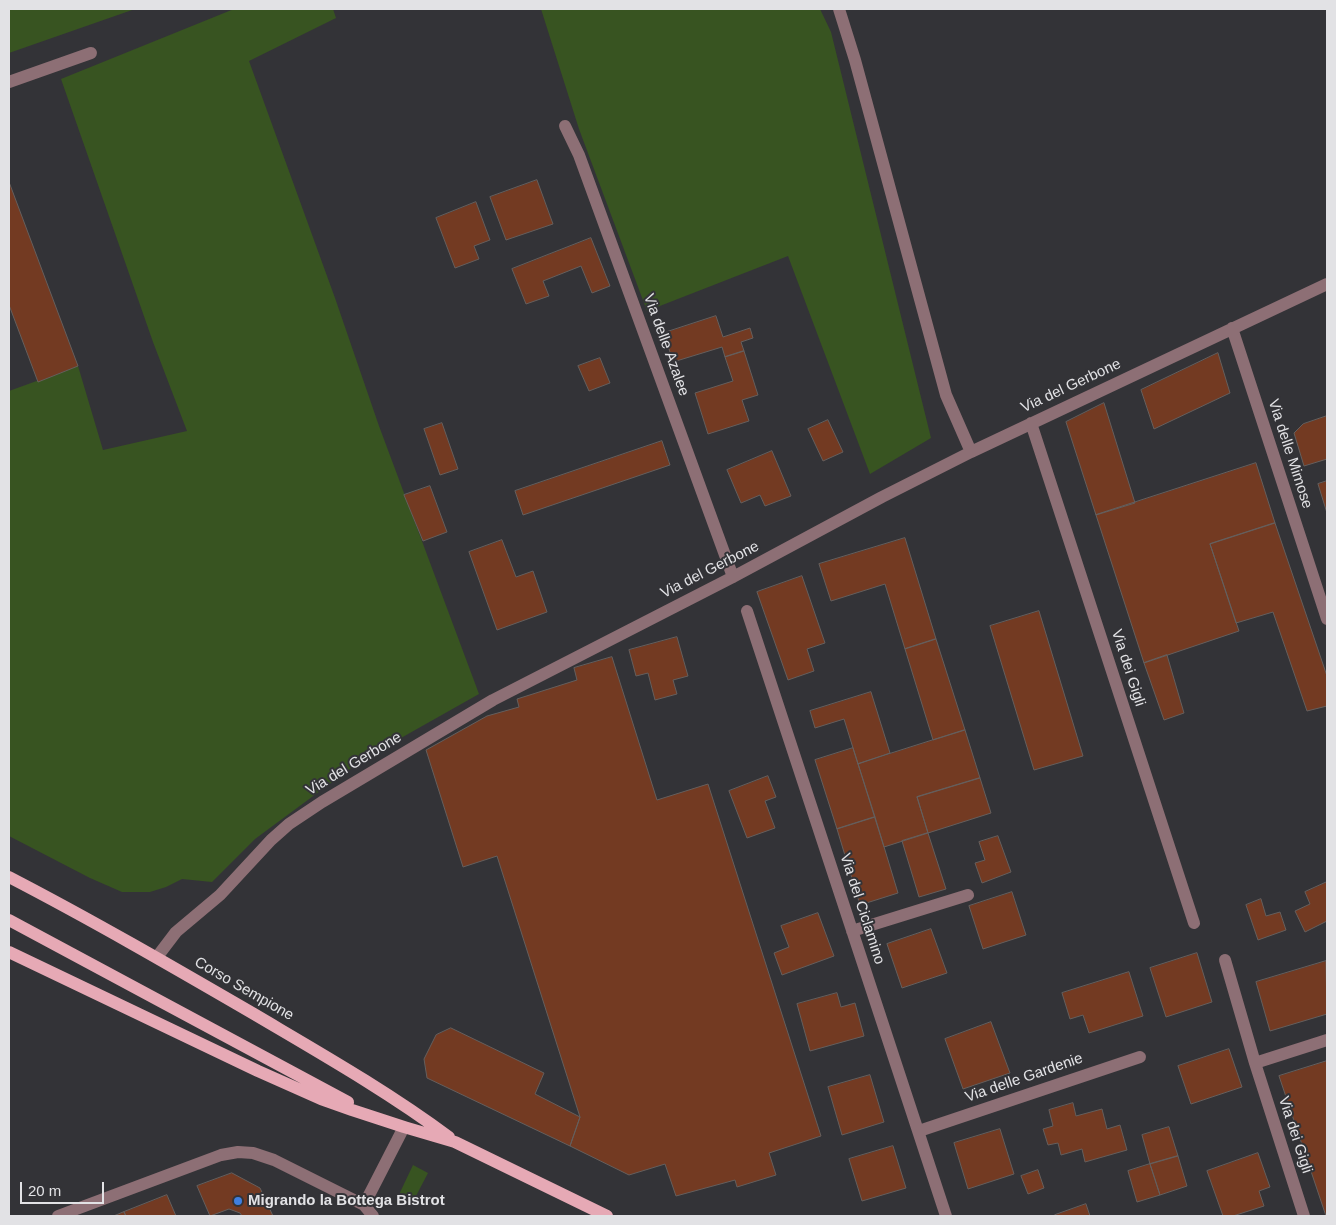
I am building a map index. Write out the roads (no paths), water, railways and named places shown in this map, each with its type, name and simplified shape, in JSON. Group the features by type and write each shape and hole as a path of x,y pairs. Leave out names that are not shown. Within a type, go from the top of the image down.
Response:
{"main road":[{"name":"Corso Sempione","path":"9,877 157,957 364,1079 415,1112 455,1142"},
{"path":"9,920 380,1120"},
{"name":"Corso Sempione","path":"9,952 258,1071 321,1099 380,1120 455,1142 607,1216"}],"street":[{"path":"839,9 855,60 946,395 971,452"},
{"path":"9,82 91,53"},
{"name":"Via delle Azalee","path":"565,126 579,154 733,577"},
{"name":"Via del Gerbone","path":"157,957 176,932 220,895 270,840 308,811 493,700 971,452 1327,284"},
{"name":"Via delle Mimose","path":"1232,328 1327,619"},
{"name":"Via dei Gigli","path":"1031,423 1194,923"},
{"name":"Via del Ciclamino","path":"747,611 946,1216"},
{"path":"852,931 968,895"},
{"name":"Via dei Gigli","path":"1224,960 1304,1216"},
{"path":"1255,1063 1327,1040"},
{"name":"Via delle Gardenie","path":"919,1131 1140,1057"},
{"path":"364,1205 404,1127"},
{"path":"58,1216 221,1155 238,1152 253,1153 274,1160 364,1205 373,1216"}],"place":[{"name":"Migrando la Bottega Bistrot","path":"238,1201"}]}
